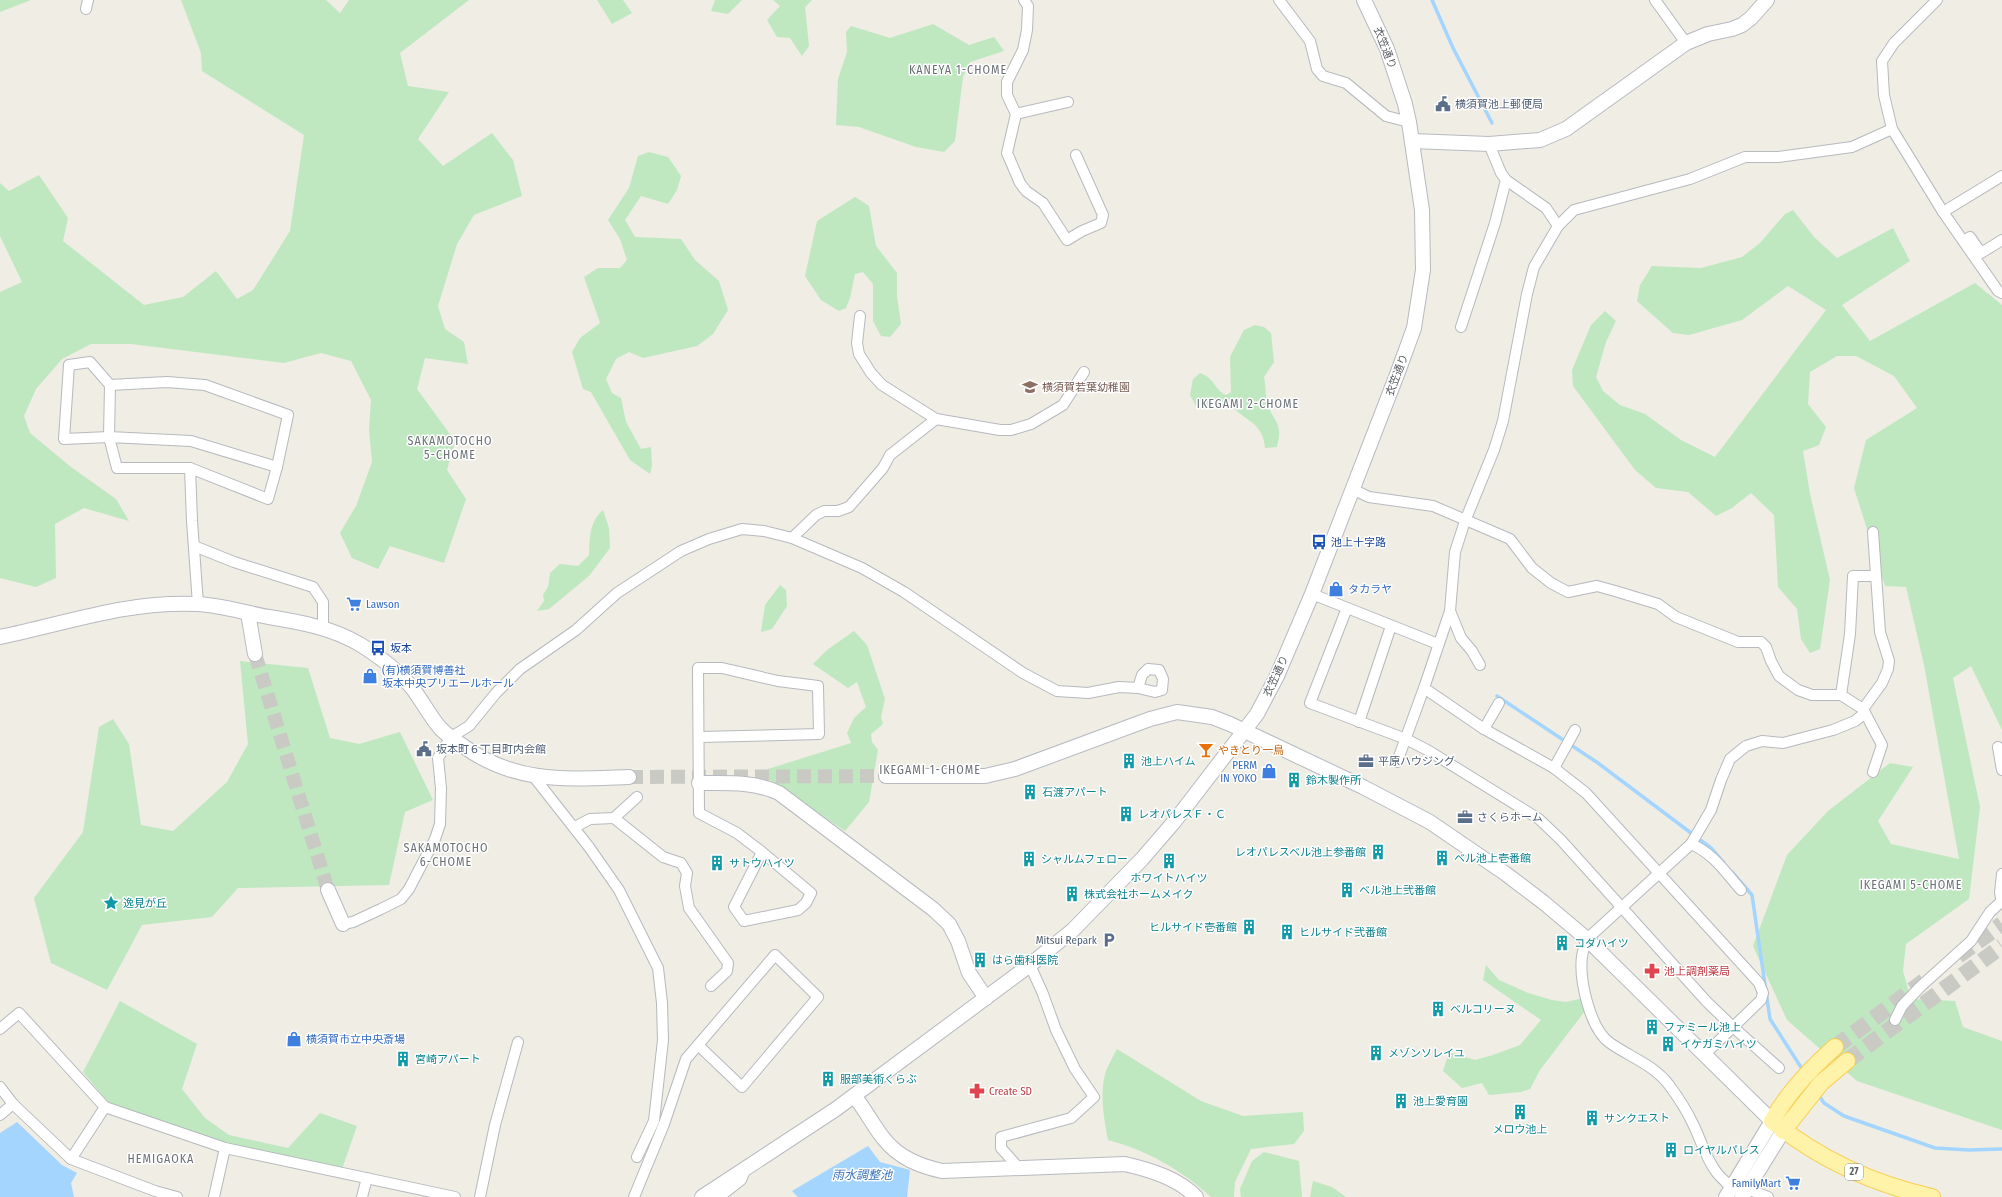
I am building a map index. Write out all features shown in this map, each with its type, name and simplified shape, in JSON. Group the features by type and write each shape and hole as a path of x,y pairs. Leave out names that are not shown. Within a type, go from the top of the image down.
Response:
{"main road":[{"path":"1777,1126 1781,1105 1816,1063 1835,1047"},
{"path":"1777,1126 1821,1083 1847,1061"},
{"name":"27","path":"1777,1126 1826,1160 1898,1188 1925,1196"}],"street":[{"path":"1024,0 1028,6 1027,30 1023,50 1007,82 1007,95 1016,114 1007,153 1020,183 1026,191 1043,203 1067,240 1082,231 1101,223 1103,215 1076,155"},
{"path":"1279,0 1310,41 1317,69 1323,76 1346,83 1386,116 1409,122"},
{"name":"衣笠通り","path":"702,1197 854,1096 1030,965 1086,917 1149,851 1174,822 1257,714 1273,683 1312,594 1414,328 1423,270 1422,210 1409,122 1405,104 1387,49 1364,0"},
{"path":"1655,0 1686,43"},
{"path":"1412,141 1488,144 1540,140 1566,129 1686,43 1708,34 1732,29 1742,25 1751,18 1767,0"},
{"path":"1932,2 1894,43 1882,61 1884,95 1892,129 1943,212 1998,291 2002,293"},
{"path":"1016,114 1068,102"},
{"path":"1397,762 1450,611 1455,552 1465,520 1494,450 1503,421 1527,294 1534,267 1558,226 1574,210 1690,179 1745,157 1778,157 1852,147 1892,129"},
{"path":"1488,144 1501,173 1506,180 1546,208 1558,226"},
{"path":"1943,212 2002,176"},
{"path":"1461,327 1495,223 1506,180"},
{"path":"1964,241 1970,237 1981,253 2002,240"},
{"path":"860,316 857,343 859,354 871,373 882,385 936,419 1000,430 1011,430 1031,424 1063,405 1084,372"},
{"path":"110,385 167,382 206,385 288,415 277,467 268,499 190,468 117,468 109,437 110,385 90,362 69,365 64,439 109,437 191,441 277,467"},
{"path":"792,538 816,515 824,511 838,511 849,507 882,468 890,455 936,419"},
{"path":"190,468 198,604"},
{"path":"1352,489 1369,496 1434,506 1510,539 1518,547 1532,568 1551,583 1568,592 1597,586 1658,604 1676,617 1738,642 1761,642 1766,647 1779,676 1798,690 1812,696 1841,695 1864,711 1882,745 1873,772"},
{"path":"328,890 343,924 353,922 401,899 409,889 432,844 440,824 441,788 438,758 451,737 469,726 496,693 520,669 566,638 617,593 681,551 709,538 742,529 764,531 792,538 862,568 904,592 1022,673 1057,691 1088,693 1118,687 1138,688"},
{"path":"1768,1197 1737,1193 1717,1173 1708,1158 1692,1122 1669,1085 1650,1066 1608,1042 1601,1034 1590,1012 1585,992 1582,957 1587,939 1620,907 1691,844 1711,810 1721,780 1730,760 1746,746 1762,741 1784,743 1833,730 1856,721 1864,711 1882,683 1888,669 1889,661 1880,632 1873,532"},
{"path":"194,546 234,562 312,587 323,602 323,629"},
{"path":"1841,695 1850,634 1853,576 1876,576"},
{"path":"1312,594 1438,644"},
{"path":"0,637 132,606 198,604 297,622 323,629 359,644 399,674 413,689 441,729 491,764 534,777 558,779 628,777"},
{"path":"1346,608 1310,703 1406,739 1429,751 1539,818 1733,1027 1779,1068"},
{"path":"1450,611 1461,638 1472,651 1480,665"},
{"path":"248,613 254,654"},
{"path":"1359,722 1391,626"},
{"path":"700,737 819,734 818,686 778,681 722,668 698,668 700,737 699,813 737,833 762,852 811,893 806,903 798,910 744,921 734,907 762,852"},
{"path":"1424,688 1484,729 1554,768 1586,793 1762,988 1762,1000 1704,1054"},
{"path":"1484,729 1498,703"},
{"path":"886,776 985,776 1015,769 1150,719 1177,712 1212,717 1363,787 1430,822 1492,864 1543,902 1587,939 1777,1126 1737,1193"},
{"path":"1554,768 1575,730"},
{"path":"1998,747 2002,770"},
{"path":"534,777 575,827 619,890 658,968 662,1000 663,1040 654,1121 637,1156"},
{"path":"699,783 752,784 766,786 778,793 933,909 949,924 958,941 969,973 986,998"},
{"path":"575,827 590,819 614,818 637,797"},
{"path":"614,818 663,857 681,863 687,873 685,886 689,908 728,963 727,971 711,986"},
{"path":"1691,844 1701,848 1715,860 1741,890"},
{"path":"1895,1020 1902,1006 1920,987 1971,941 1990,912 2002,902 2000,893 2002,874"},
{"path":"634,1197 664,1124 686,1059 775,955 818,997 742,1087 698,1046"},
{"path":"1018,1167 1001,1148 1001,1137 1071,1118 1094,1097 1075,1069 1056,1030 1043,994 1030,965"},
{"path":"0,1029 19,1013 105,1107 225,1148 455,1197"},
{"path":"480,1197 495,1125 518,1042"},
{"path":"0,1087 13,1104 71,1159 155,1191 177,1197"},
{"path":"854,1096 865,1109 884,1140 903,1156 919,1166 942,1170 1125,1164 1148,1170 1172,1180 1196,1197"},
{"path":"0,1115 13,1104"},
{"path":"71,1159 105,1107"},
{"path":"214,1197 225,1148"},
{"path":"719,1197 741,1180 746,1168"},
{"path":"362,1197 367,1178"}],"green space":[{"path":"0,0 31,0 0,12"},
{"path":"181,0 326,0 340,13 349,0 469,0 400,53 408,86 449,92 418,139 443,166 492,133 513,160 522,196 474,215 457,244 438,306 445,329 464,342 468,364 425,358 417,389 455,441 447,470 466,499 444,563 390,546 378,569 352,558 340,533 356,506 372,462 369,430 371,400 351,361 321,353 284,363 131,344 91,344 62,359 36,389 24,416 30,433 71,467 116,499 129,521 84,508 55,524 56,578 36,587 0,578 0,292 22,282 0,236 0,183 9,191 39,175 68,218 63,241 144,305 183,297 216,271 237,299 253,290 290,231 304,135 202,71 201,53"},
{"path":"597,0 623,0 632,13 612,24"},
{"path":"715,0 742,0 728,14 711,11"},
{"path":"773,0 812,0 805,7 809,46 802,56 790,38 777,37 767,20 780,6"},
{"path":"933,24 969,45 994,37 1004,51 970,62 963,77 955,141 944,152 916,147 859,127 836,125 838,79 847,52 846,32 851,26 890,38"},
{"path":"649,152 668,157 681,176 677,190 668,204 641,196 625,220 635,237 681,239 695,260 719,281 728,310 713,334 697,346 643,358 629,352 616,359 606,379 612,393 621,398 626,422 641,449 651,447 652,465 650,474 630,460 591,392 583,389 572,352 580,338 600,323 584,277 598,268 620,268 627,260 620,239 608,220 629,188 638,156"},
{"path":"855,197 869,206 876,246 897,273 897,296 901,324 890,337 881,336 873,321 873,284 863,272 855,274 850,298 846,308 839,311 821,300 805,276 817,221"},
{"path":"1793,210 1814,237 1837,258 1893,228 1910,261 1842,305 1870,341 1975,283 2002,305 2002,730 1971,666 1953,678 1980,807 1969,899 1906,944 1903,971 1911,999 1955,1001 1963,1027 2002,1041 2002,1130 1857,1081 1787,1020 1753,946 1787,855 1828,811 1890,763 1913,767 1878,821 1891,844 1959,859 1924,665 1906,587 1885,586 1854,488 1866,440 1917,408 1894,376 1856,356 1837,356 1810,372 1808,404 1826,427 1819,445 1803,451 1810,494 1830,580 1820,649 1810,653 1801,639 1797,609 1778,587 1774,515 1751,493 1732,508 1716,516 1688,492 1656,488 1635,470 1573,386 1572,370 1591,325 1605,311 1616,321 1606,342 1596,377 1603,391 1620,405 1645,414 1681,440 1715,457 1826,310 1788,286 1742,320 1689,335 1673,333 1637,301 1640,285 1652,266 1701,268 1742,257 1760,243 1785,214"},
{"path":"1255,325 1264,327 1271,333 1274,362 1264,377 1267,402 1279,428 1277,447 1265,448 1263,438 1259,430 1254,424 1236,411 1228,398 1214,407 1202,409 1197,408 1190,395 1193,379 1200,373 1209,378 1222,393 1226,395 1231,392 1230,357 1244,330"},
{"path":"603,510 609,528 610,548 589,576 549,609 537,611 544,601 543,595 548,587 550,573 560,564 578,566 589,555 591,531 595,520"},
{"path":"780,585 786,590 787,606 772,629 761,632 765,605"},
{"path":"854,631 867,645 885,699 881,717 883,724 871,734 872,742 878,750 869,802 845,831 768,779 768,769 851,743 847,733 854,718 866,707 857,682 848,688 813,664 827,650"},
{"path":"240,661 308,668 330,738 359,744 400,732 433,800 405,812 389,885 238,888 212,917 142,925 107,990 51,963 34,898 83,832 99,727 113,719 129,744 141,825 173,831 227,782 248,744"},
{"path":"1486,965 1499,980 1528,993 1552,1000 1566,1002 1583,998 1585,1011 1540,1070 1530,1089 1521,1092 1489,1095 1482,1083 1462,1088 1443,1071 1449,1052 1475,1060 1493,1055 1520,1045 1541,1020 1483,980"},
{"path":"120,1001 197,1044 182,1089 205,1118 229,1135 288,1148 320,1113 357,1126 342,1169 242,1148 197,1134 108,1102 83,1072"},
{"path":"1117,1049 1201,1101 1243,1116 1303,1112 1304,1131 1294,1144 1251,1149 1235,1182 1234,1197 1211,1197 1188,1178 1163,1162 1136,1149 1108,1140 1104,1115 1103,1088 1106,1071"},
{"path":"1264,1152 1299,1161 1302,1197 1241,1197 1240,1189 1252,1161"},
{"path":"1313,1181 1332,1187 1346,1197 1310,1197"}],"water":[{"path":"17,1122 62,1165 77,1173 71,1183 74,1197 0,1197 0,1133"},
{"name":"雨水調整池","path":"868,1146 880,1162 910,1170 907,1197 798,1197 792,1191"}],"waterway":[{"path":"1432,0 1453,48 1492,123"},
{"path":"1497,696 1598,763 1711,848 1724,863"},
{"path":"1732,872 1752,895 1770,1019 1804,1072"},
{"path":"1818,1094 1824,1103 1844,1116 1935,1148 1969,1150 2002,1149"}],"tunnel":[{"path":"255,654 328,890"},
{"path":"629,777 886,776"},
{"path":"1958,956 2002,924"},
{"path":"1847,1061 2002,946"},
{"path":"1835,1047 1924,981"}],"place":[{"name":"横須賀池上郵便局","path":"1443,104"},
{"name":"横須賀若葉幼稚園","path":"1030,387"},
{"name":"池上十字路","path":"1319,542"},
{"name":"タカラヤ","path":"1336,589"},
{"name":"Lawson","path":"354,604"},
{"name":"坂本","path":"378,648"},
{"name":"(有)横須賀博善社 坂本中央プリエールホール","path":"370,676"},
{"name":"坂本町６丁目町内会館","path":"424,749"},
{"name":"やきとり一鳥","path":"1206,750"},
{"name":"池上ハイム","path":"1129,761"},
{"name":"平原ハウジング","path":"1366,761"},
{"name":"PERM IN YOKO","path":"1269,771"},
{"name":"鈴木製作所","path":"1294,780"},
{"name":"石渡アパート","path":"1030,792"},
{"name":"レオパレスＦ・Ｃ","path":"1126,814"},
{"name":"さくらホーム","path":"1465,817"},
{"name":"レオパレスベル池上参番館","path":"1378,852"},
{"name":"ベル池上壱番館","path":"1442,858"},
{"name":"シャルムフェロー","path":"1029,859"},
{"name":"ホワイトハイツ","path":"1169,861"},
{"name":"サトウハイツ","path":"717,863"},
{"name":"ベル池上弐番館","path":"1347,890"},
{"name":"株式会社ホームメイク","path":"1072,894"},
{"name":"逸見が丘","path":"111,903"},
{"name":"ヒルサイド壱番館","path":"1249,927"},
{"name":"ヒルサイド弐番館","path":"1287,932"},
{"name":"Mitsui Repark","path":"1109,940"},
{"name":"コダハイツ","path":"1562,943"},
{"name":"はら歯科医院","path":"980,960"},
{"name":"池上調剤薬局","path":"1652,971"},
{"name":"ベルコリーヌ","path":"1438,1009"},
{"name":"ファミール池上","path":"1652,1027"},
{"name":"横須賀市立中央斎場","path":"294,1039"},
{"name":"イケガミハイツ","path":"1668,1044"},
{"name":"メゾンソレイユ","path":"1376,1053"},
{"name":"宮崎アパート","path":"403,1059"},
{"name":"服部美術くらぶ","path":"828,1079"},
{"name":"Create SD","path":"977,1091"},
{"name":"池上愛育園","path":"1401,1101"},
{"name":"メロウ池上","path":"1520,1112"},
{"name":"サンクエスト","path":"1592,1118"},
{"name":"ロイヤルパレス","path":"1671,1150"},
{"name":"FamilyMart","path":"1793,1183"}],"district":[{"name":"KANEYA 1-CHOME","path":"958,70"},
{"name":"IKEGAMI 2-CHOME","path":"1248,404"},
{"name":"SAKAMOTOCHO 5-CHOME","path":"450,448"},
{"name":"IKEGAMI 1-CHOME","path":"930,770"},
{"name":"SAKAMOTOCHO 6-CHOME","path":"446,855"},
{"name":"IKEGAMI 5-CHOME","path":"1911,885"},
{"name":"HEMIGAOKA","path":"161,1159"}]}
